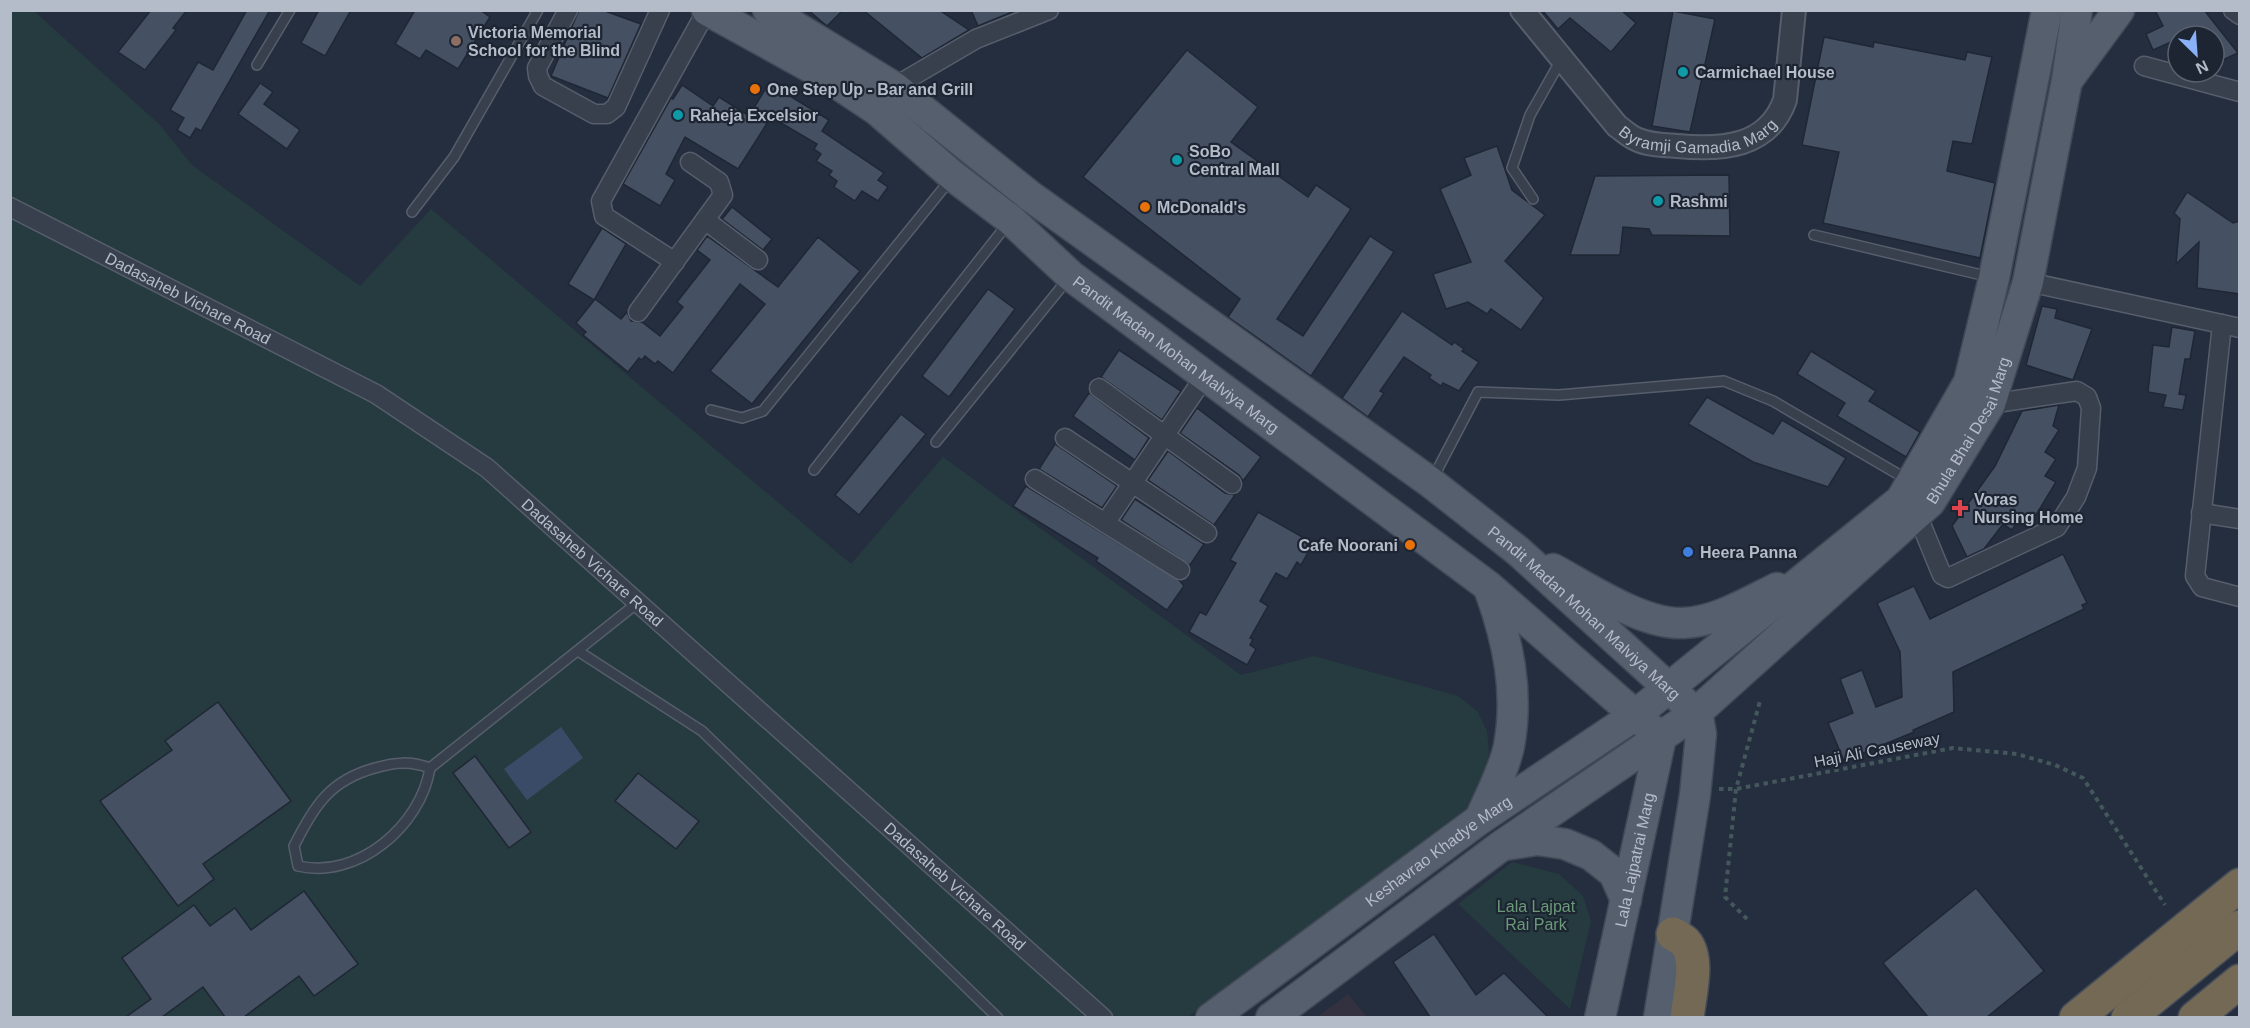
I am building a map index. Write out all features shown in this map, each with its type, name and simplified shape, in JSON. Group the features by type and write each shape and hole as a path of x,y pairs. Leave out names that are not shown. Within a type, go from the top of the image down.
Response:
{"highway":[{"path":"2076,1017 2240,885"},
{"path":"2128,1017 2240,927"},
{"path":"1673,934 1686,942 1691,956 1692,970 1687,1017"},
{"path":"2195,1017 2240,981"}],"main road":[{"name":"Pandit Madan Mohan Malviya Marg","path":"768,10 894,87 1030,196 1430,482 1518,551 1669,690 1697,712"},
{"name":"Bhula Bhai Desai Marg","path":"1669,690 1901,500 1970,382 1995,278 2047,10"},
{"name":"Bhula Bhai Desai Marg","path":"1661,737 1697,712 1930,502 1990,404 2028,282 2067,80 2077,10"},
{"path":"2067,80 2119,10"},
{"name":"Pandit Madan Mohan Malviya Marg","path":"707,11 823,74 877,110 953,176 1011,220 1071,276 1488,586 1634,716"},
{"path":"1254,413 1281,376"},
{"path":"1518,551 1650,618 1683,623 1719,615 1821,567"},
{"path":"1480,819 1509,747 1513,705 1512,669 1505,632 1488,586"},
{"name":"Keshavrao Khadye Marg","path":"1211,1017 1480,819 1669,690"},
{"path":"1659,1017 1695,795 1701,734 1697,712"},
{"path":"1634,716 1661,737"},
{"name":"Keshavrao Khadye Marg","path":"1271,1017 1501,846 1661,737"},
{"name":"Lala Lajpatrai Marg","path":"1600,1017 1661,737"},
{"path":"1501,846 1537,840 1565,844 1591,855 1614,873 1626,900"}],"street":[{"path":"568,10 537,68 538,76 543,86 594,114 607,114 616,107 660,10"},
{"path":"877,110 894,87 976,39 1048,10"},
{"name":"Byramji Gamadia Marg","path":"1522,10 1617,126 1636,140 1701,148 1744,144 1768,130 1782,111 1794,10"},
{"path":"2233,10 2240,15"},
{"path":"675,261 604,216 600,201 707,11"},
{"path":"2144,66 2240,92"},
{"path":"638,312 724,191 719,182 690,162"},
{"path":"1011,220 1030,196"},
{"name":"Dadasaheb Vichare Road","path":"10,207 376,394 487,468 636,604 1103,1017"},
{"path":"705,220 758,260"},
{"path":"2028,282 2230,326 2201,513 2195,576 2197,583 2202,587 2240,597"},
{"path":"1106,522 1205,376"},
{"path":"1099,388 1233,484"},
{"path":"1917,514 1942,575 1948,578 2057,527 2076,497 2087,468 2091,408 2087,397 2077,391 1990,404"},
{"path":"1065,438 1207,534"},
{"path":"1035,479 1180,570"},
{"path":"2201,513 2240,519"}],"lane":[{"path":"257,65 290,10"},
{"path":"412,212 454,157 538,10"},
{"path":"1533,199 1512,168 1530,115 1562,58"},
{"path":"711,410 742,418 763,411 953,176"},
{"path":"813,470 1011,220"},
{"path":"1814,235 1995,278"},
{"path":"936,442 1071,276"},
{"path":"1430,482 1478,392 1559,395 1724,381 1773,401 1912,483"},
{"path":"430,768 411,761 386,765 361,771 337,784 319,801 294,846 298,866 316,870 340,866 383,844 418,806 428,784 430,768 636,604"},
{"path":"578,651 702,731 998,1017"}],"path":[{"path":"1747,919 1725,897 1736,789 1760,700"},
{"name":"Haji Ali Causeway","path":"1736,789 1953,748 2017,754 2055,765 2083,778 2165,905"}],"shaded area":[{"path":"1348,994 1367,1017 1317,1017"}],"green space":[{"path":"11,11 34,11 160,125 192,165 360,286 431,209 851,564 943,457 1241,675 1314,656 1458,696 1478,712 1487,731 1489,753 1484,781 1468,807 1188,1017 11,1017"},
{"name":"Lala Lajpat Rai Park","path":"1512,862 1559,874 1583,896 1591,921 1570,1009 1458,904"}],"water":[{"path":"561,727 583,758 527,800 504,769"}],"building":[{"path":"151,10 187,10 173,28 176,30 145,70 118,52"},
{"path":"247,10 270,10 201,131 196,128 190,138 177,130 184,118 170,110 198,62 213,70"},
{"path":"319,10 351,10 325,56 301,43"},
{"name":"Victoria Memorial School for the Blind","path":"415,10 480,10 490,17 458,69 426,50 420,59 395,44"},
{"path":"579,10 602,10 641,24 608,98 551,76"},
{"path":"808,10 843,10 827,26"},
{"path":"863,10 939,10 969,30 922,58"},
{"path":"971,10 1017,10 978,26"},
{"path":"1542,10 1621,10 1636,23 1611,52 1570,18 1558,29"},
{"path":"2155,10 2204,10 2215,24 2166,24 2166,44 2153,50 2146,34 2163,26"},
{"name":"Carmichael House","path":"1673,11 1715,19 1690,132 1652,126"},
{"path":"1824,37 1873,47 1874,42 1965,60 1967,52 1992,57 1972,144 1953,141 1947,171 1995,183 1980,258 1823,223 1839,152 1802,145"},
{"path":"2226,38 2238,53 2226,58"},
{"name":"SoBo Central Mall","path":"1187,50 1258,107 1231,142 1308,197 1316,185 1351,209 1277,319 1303,336 1370,236 1394,252 1311,376 1228,317 1240,299 1083,177"},
{"path":"260,83 273,92 264,104 300,130 287,149 238,114"},
{"path":"769,83 829,120 822,131 884,173 878,180 888,187 878,201 862,191 855,201 834,187 837,181 829,175 832,171 816,161 821,154 814,149 817,144 771,117 738,169 685,137 666,174 675,180 660,206 623,184 671,98 673,99 682,85 713,106 719,97 749,116"},
{"path":"1497,146 1512,190 1545,215 1505,261 1544,298 1521,330 1491,309 1487,314 1468,302 1446,309 1433,274 1471,262 1440,189 1471,175 1464,158"},
{"name":"Rashmi","path":"1729,175 1730,236 1652,235 1649,229 1623,227 1620,255 1570,255 1595,176"},
{"path":"2187,192 2233,223 2240,221 2240,294 2197,288 2199,242 2176,264 2180,219 2174,213"},
{"path":"732,207 772,239 763,250 722,219"},
{"path":"602,228 626,244 594,300 568,284"},
{"path":"707,236 778,287 818,237 860,271 752,404 710,371 765,304 740,284 673,373 658,361 655,364 645,356 642,360 639,358 628,372 583,335 586,332 576,323 595,299 621,319 627,312 631,321 642,322 660,336 683,307 677,302 710,260 697,250"},
{"path":"988,289 1015,309 949,397 922,376"},
{"path":"2042,306 2057,309 2055,318 2092,329 2073,380 2026,365"},
{"path":"1402,311 1452,345 1454,342 1464,349 1462,351 1479,362 1459,391 1443,383 1441,386 1429,378 1431,375 1404,357 1380,391 1384,393 1368,417 1342,398"},
{"path":"2172,327 2195,331 2190,359 2185,359 2179,394 2186,395 2183,410 2163,407 2166,395 2148,392 2153,345 2169,347"},
{"path":"1119,350 1181,391 1162,420 1101,377"},
{"path":"1811,351 1876,391 1869,401 1920,432 1906,457 1837,416 1845,403 1797,374"},
{"path":"1089,393 1149,438 1135,460 1073,416"},
{"path":"1707,397 1773,434 1782,420 1846,458 1828,487 1753,462 1688,424"},
{"path":"2059,405 2053,426 2059,430 2045,452 2056,459 2045,476 2056,482 2033,520 2022,514 2012,530 2003,524 1984,549 1967,557 1952,526 1995,466 2022,411"},
{"path":"1197,408 1261,457 1243,481 1239,475 1180,433"},
{"path":"901,414 926,434 859,515 835,495"},
{"path":"1055,444 1117,486 1102,508 1039,469"},
{"path":"1168,451 1225,493 1235,495 1214,525 1148,480"},
{"path":"1026,486 1180,581 1184,586 1167,610 1096,561 1098,558 1013,506"},
{"path":"1135,499 1204,544 1190,565 1121,520"},
{"path":"1258,512 1313,543 1301,565 1297,562 1287,579 1276,573 1260,601 1268,606 1250,638 1253,639 1250,645 1256,649 1247,665 1189,632 1200,612 1206,615 1236,563 1230,560"},
{"path":"2063,554 2087,603 2082,605 2084,609 1953,672 1954,712 1913,730 1914,732 1844,761 1828,723 1853,713 1840,679 1862,670 1876,707 1902,697 1900,652 1877,603 1914,586 1930,619"},
{"path":"218,702 291,801 203,864 214,879 178,906 100,801 172,750 165,741"},
{"path":"475,756 531,832 509,848 453,773"},
{"path":"638,773 699,821 676,849 615,801"},
{"path":"1976,888 2044,971 1987,1017 1928,1017 1883,963"},
{"path":"304,891 358,964 314,996 299,976 244,1017 225,1017 203,987 162,1017 126,1017 151,999 122,958 194,905 210,926 235,908 251,930"},
{"path":"1434,934 1476,995 1504,973 1548,1017 1430,1017 1393,962"}],"place":[{"name":"Victoria Memorial School for the Blind","path":"456,41"},
{"name":"Carmichael House","path":"1683,72"},
{"name":"One Step Up - Bar and Grill","path":"755,89"},
{"name":"Raheja Excelsior","path":"678,115"},
{"name":"SoBo Central Mall","path":"1177,160"},
{"name":"Rashmi","path":"1658,201"},
{"name":"McDonald's","path":"1145,207"},
{"name":"Voras Nursing Home","path":"1960,508"},
{"name":"Cafe Noorani","path":"1410,545"},
{"name":"Heera Panna","path":"1688,552"}]}
